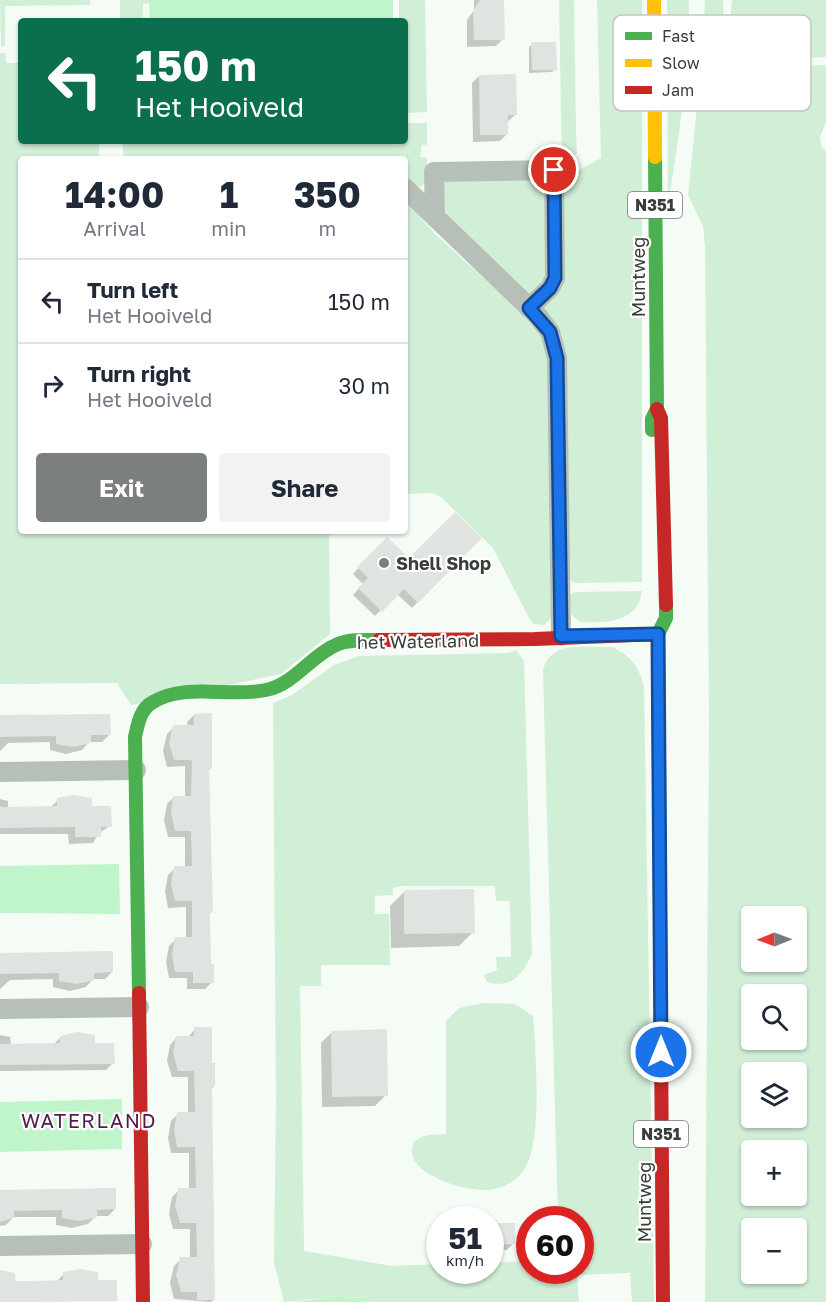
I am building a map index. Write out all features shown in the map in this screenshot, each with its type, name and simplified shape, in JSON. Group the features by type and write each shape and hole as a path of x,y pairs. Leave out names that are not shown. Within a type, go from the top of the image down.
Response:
{"main road":[{"name":"Muntweg","path":"654,0 654,15"},
{"name":"Muntweg","path":"655,111 657,409 661,418 666,618 658,634 663,1302"},
{"name":"Muntweg","path":"649,513 652,419 657,409"},
{"name":"Muntweg","path":"649,618 658,634"},
{"name":"het Waterland","path":"143,1302 136,770 138,718 149,702 162,696 250,693 271,689 293,678 342,642 535,639 561,636 658,634"}],"street":[{"path":"435,217 434,172 554,170 555,278 550,288 529,308"},
{"path":"408,191 529,308 550,332 557,358 561,636"},
{"path":"0,772 136,770"},
{"path":"0,1009 139,1007"},
{"path":"0,1246 142,1244"}],"shaded area":[{"path":"0,0 90,0 90,5 5,6 5,46 1,47"},
{"path":"120,0 149,0 149,3 143,4 143,18 120,18"},
{"path":"149,0 393,0 393,18 150,18"},
{"path":"399,0 425,0 427,112 408,113 408,18 399,18"},
{"path":"559,0 574,0 577,153 562,167"},
{"path":"597,0 642,0 642,15 613,15 613,111 642,111 642,582 574,583 567,577 564,348 560,333 543,307 562,179 601,158"},
{"path":"667,0 689,0 688,15 667,15"},
{"path":"705,0 723,0 724,15 704,15"},
{"path":"732,0 826,0 826,57 811,58 811,15 731,15"},
{"path":"0,53 5,53 6,63 18,63 18,144 99,144 99,156 18,156 18,534 331,534 329,536 330,634 281,674 131,705 117,683 0,684"},
{"path":"826,65 826,122 820,137 821,146 826,152 826,1302 705,1302 709,721 703,226 688,195 697,111 811,111 811,66"},
{"path":"668,111 682,111 676,154 668,204"},
{"path":"408,123 427,123 427,145 422,145 420,157 427,158 426,183 420,187 408,180 408,156 124,156 122,144 408,144"},
{"path":"442,180 535,180 541,187 549,226 548,278 530,296 448,218 442,205"},
{"path":"408,203 436,235 540,329 548,356 552,617 544,625 534,624 529,618 493,548 441,497 432,493 408,494"},
{"path":"642,591 634,609 619,619 580,622 571,614 568,597 574,592"},
{"path":"570,647 612,647 624,654 640,673 644,687 654,1302 632,1302 630,1273 594,1274 594,1206 558,1206 543,671 553,654"},
{"path":"516,650 524,661 532,954 525,968 516,978 496,984 487,982 484,975 497,970 496,957 511,957 510,901 496,901 495,886 402,886 393,888 393,895 375,896 375,914 389,914 390,965 321,965 321,986 300,986 304,1251 392,1266 426,1265 426,1284 504,1284 504,1262 516,1262 516,1284 578,1284 579,1302 372,1302 368,1298 334,1297 284,1302 274,1263 276,1100 273,703 292,695 334,665 359,656 509,653"},
{"path":"119,864 120,914 0,913 0,866"},
{"path":"483,1003 515,1004 533,1016 537,1094 534,1136 526,1166 509,1184 476,1190 442,1181 422,1169 415,1161 412,1146 418,1138 423,1136 446,1134 446,1021 459,1008"},
{"path":"122,1099 122,1149 0,1152 0,1102"},
{"path":"334,1297 368,1298 371,1302 294,1302"}],"building":[{"path":"480,0 504,0 505,40 474,40 473,11"},
{"path":"531,42 556,42 557,70 532,70"},
{"path":"516,74 517,115 508,115 508,135 480,135 479,75"},
{"path":"455,512 482,538 418,603 404,589 382,612 358,588 368,578 357,567 387,537 409,558"},
{"path":"212,713 212,768 209,768 213,912 210,912 211,964 214,964 214,983 193,983 193,972 175,972 172,955 175,937 192,937 192,901 175,901 171,884 174,866 192,866 191,831 175,831 171,813 173,796 191,796 192,760 174,760 169,743 173,725 194,725 194,714"},
{"path":"110,714 111,735 91,735 91,743 74,747 56,744 56,736 0,737 0,715"},
{"path":"74,795 92,798 92,806 111,806 112,827 101,827 101,837 75,837 75,827 0,828 0,807 57,806 57,798"},
{"path":"474,889 475,933 404,934 404,890"},
{"path":"113,951 113,972 94,973 94,980 77,984 59,981 59,973 0,974 0,953"},
{"path":"194,1027 212,1027 212,1063 215,1063 215,1086 212,1086 215,1300 197,1300 197,1292 181,1292 176,1275 180,1257 197,1257 196,1223 180,1223 175,1206 178,1188 196,1188 195,1147 177,1147 174,1130 177,1112 195,1112 194,1071 178,1071 173,1053 176,1036 194,1036"},
{"path":"387,1029 388,1096 332,1097 331,1031"},
{"path":"77,1032 95,1035 95,1043 114,1043 115,1064 0,1065 0,1044 60,1043 60,1036"},
{"path":"116,1188 116,1209 97,1210 97,1217 80,1221 62,1218 62,1210 14,1211 14,1218 0,1222 0,1190"},
{"path":"504,1223 515,1223 515,1244 504,1244"},
{"path":"80,1269 98,1272 98,1280 117,1280 117,1301 0,1302 0,1270 15,1273 15,1281 35,1281 63,1280 63,1272"}],"traffic: fast":[{"path":"652,430 652,419 657,409 655,157"},
{"path":"661,1039 658,634 666,618 666,605"},
{"path":"139,993 135,737 140,717 145,709 166,696 180,693 266,690 286,682 319,655 338,644 379,640"}],"traffic: slow":[{"path":"654,0 654,15"},
{"path":"655,111 655,157"}],"traffic: jam":[{"path":"657,409 661,418 666,605"},
{"path":"379,640 535,639 658,634"},
{"path":"139,993 143,1302"},
{"path":"661,1039 663,1302"}],"place":[{"name":"Shell Shop","path":"384,563"}],"district":[{"name":"WATERLAND","path":"89,1120"}],"route":[{"path":"554,170 554,284 529,308 550,332 557,358 561,636 658,634 661,1052"}]}
